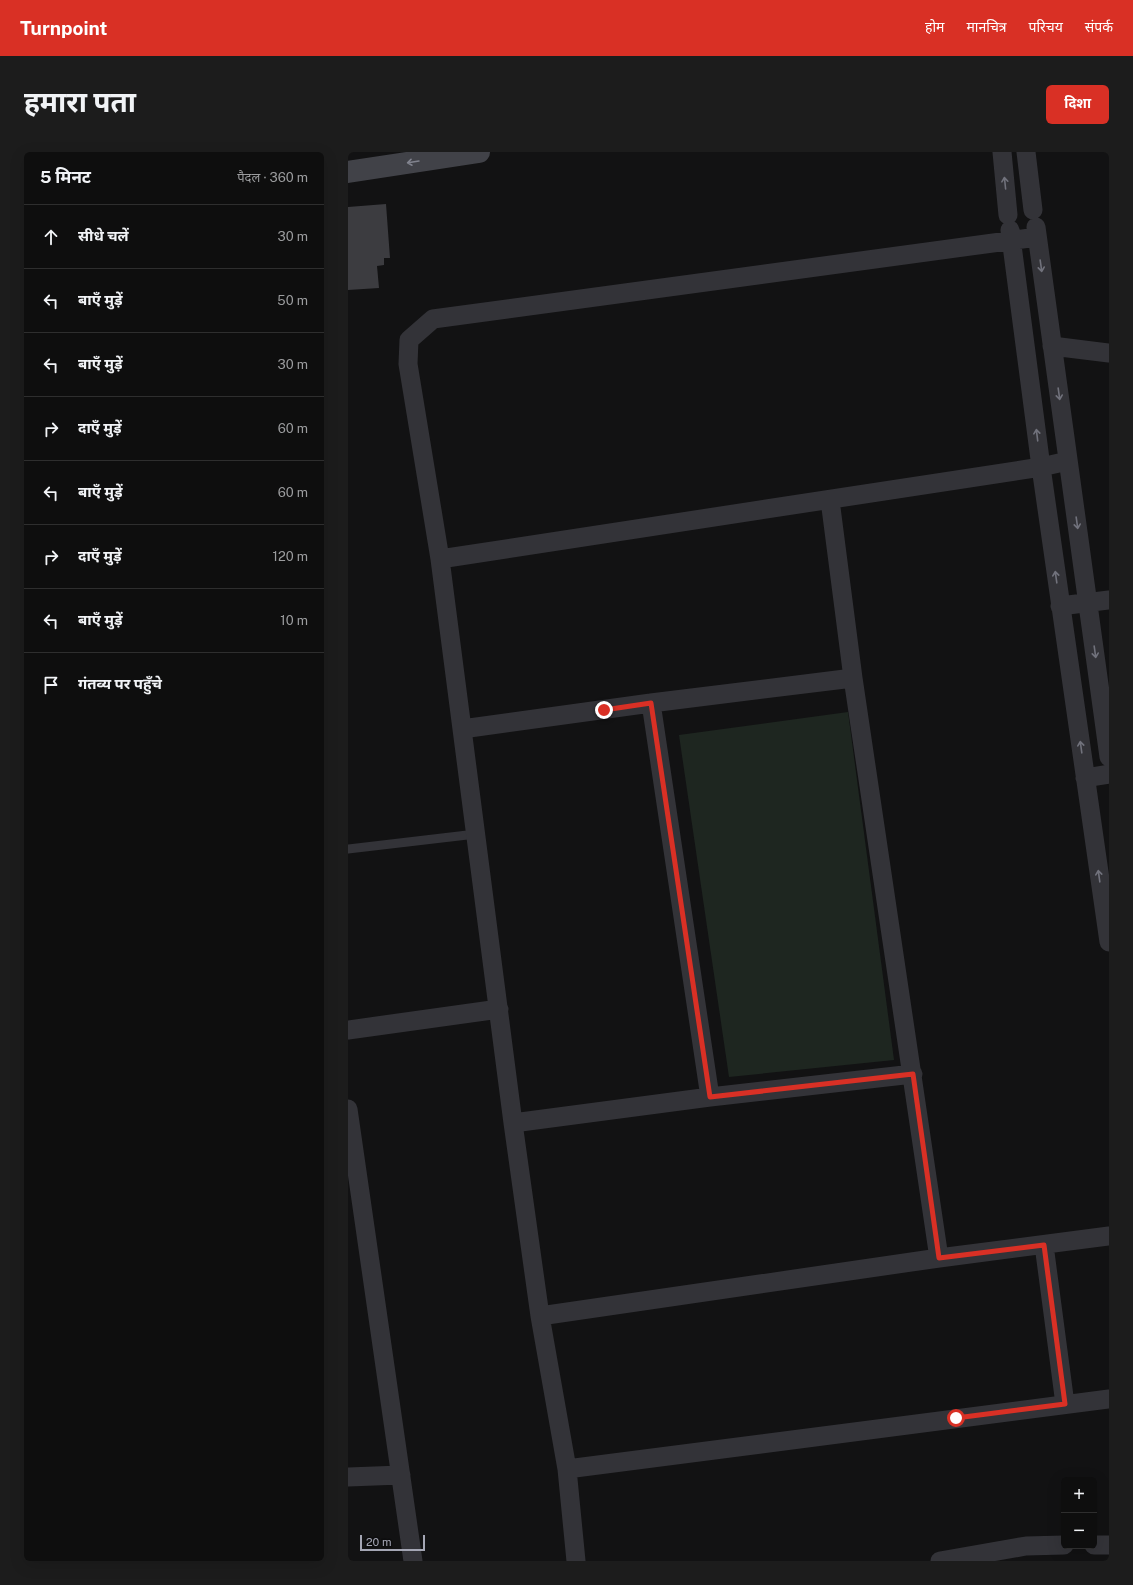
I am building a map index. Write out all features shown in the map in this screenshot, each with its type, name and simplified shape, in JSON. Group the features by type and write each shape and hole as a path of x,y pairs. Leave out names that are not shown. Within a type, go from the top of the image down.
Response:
{"main road":[{"path":"348,172 479,152"}],"street":[{"path":"1002,152 1010,228 1041,468 1109,942"},
{"path":"1026,152 1109,757"},
{"path":"576,1561 567,1468 540,1316 513,1122 440,559 408,364 409,340 433,319 1036,224"},
{"path":"1052,346 1109,353"},
{"path":"440,559 1041,468 1068,461"},
{"path":"830,500 853,678 913,1074 939,1258"},
{"path":"1060,606 1109,600"},
{"path":"462,729 651,703 853,678"},
{"path":"651,703 710,1097"},
{"path":"1085,778 1109,774"},
{"path":"348,1030 499,1009"},
{"path":"513,1122 710,1097 913,1074"},
{"path":"348,1109 402,1475 413,1561"},
{"path":"540,1316 939,1258 1109,1236"},
{"path":"1044,1245 1065,1404"},
{"path":"567,1468 1109,1399"},
{"path":"348,1477 402,1475"},
{"path":"1097,1545 1109,1545"},
{"path":"940,1561 1025,1554 1061,1546"}],"lane":[{"path":"348,849 476,834"}],"shaded area":[{"path":"848,712 894,1060 729,1077 679,735"}],"building":[{"path":"386,204 390,258 384,258 384,265 377,266 379,288 348,290 348,207"}],"route":[{"path":"604,710 651,703 710,1097 913,1074 939,1258 1044,1245 1065,1404 956,1418"}]}
